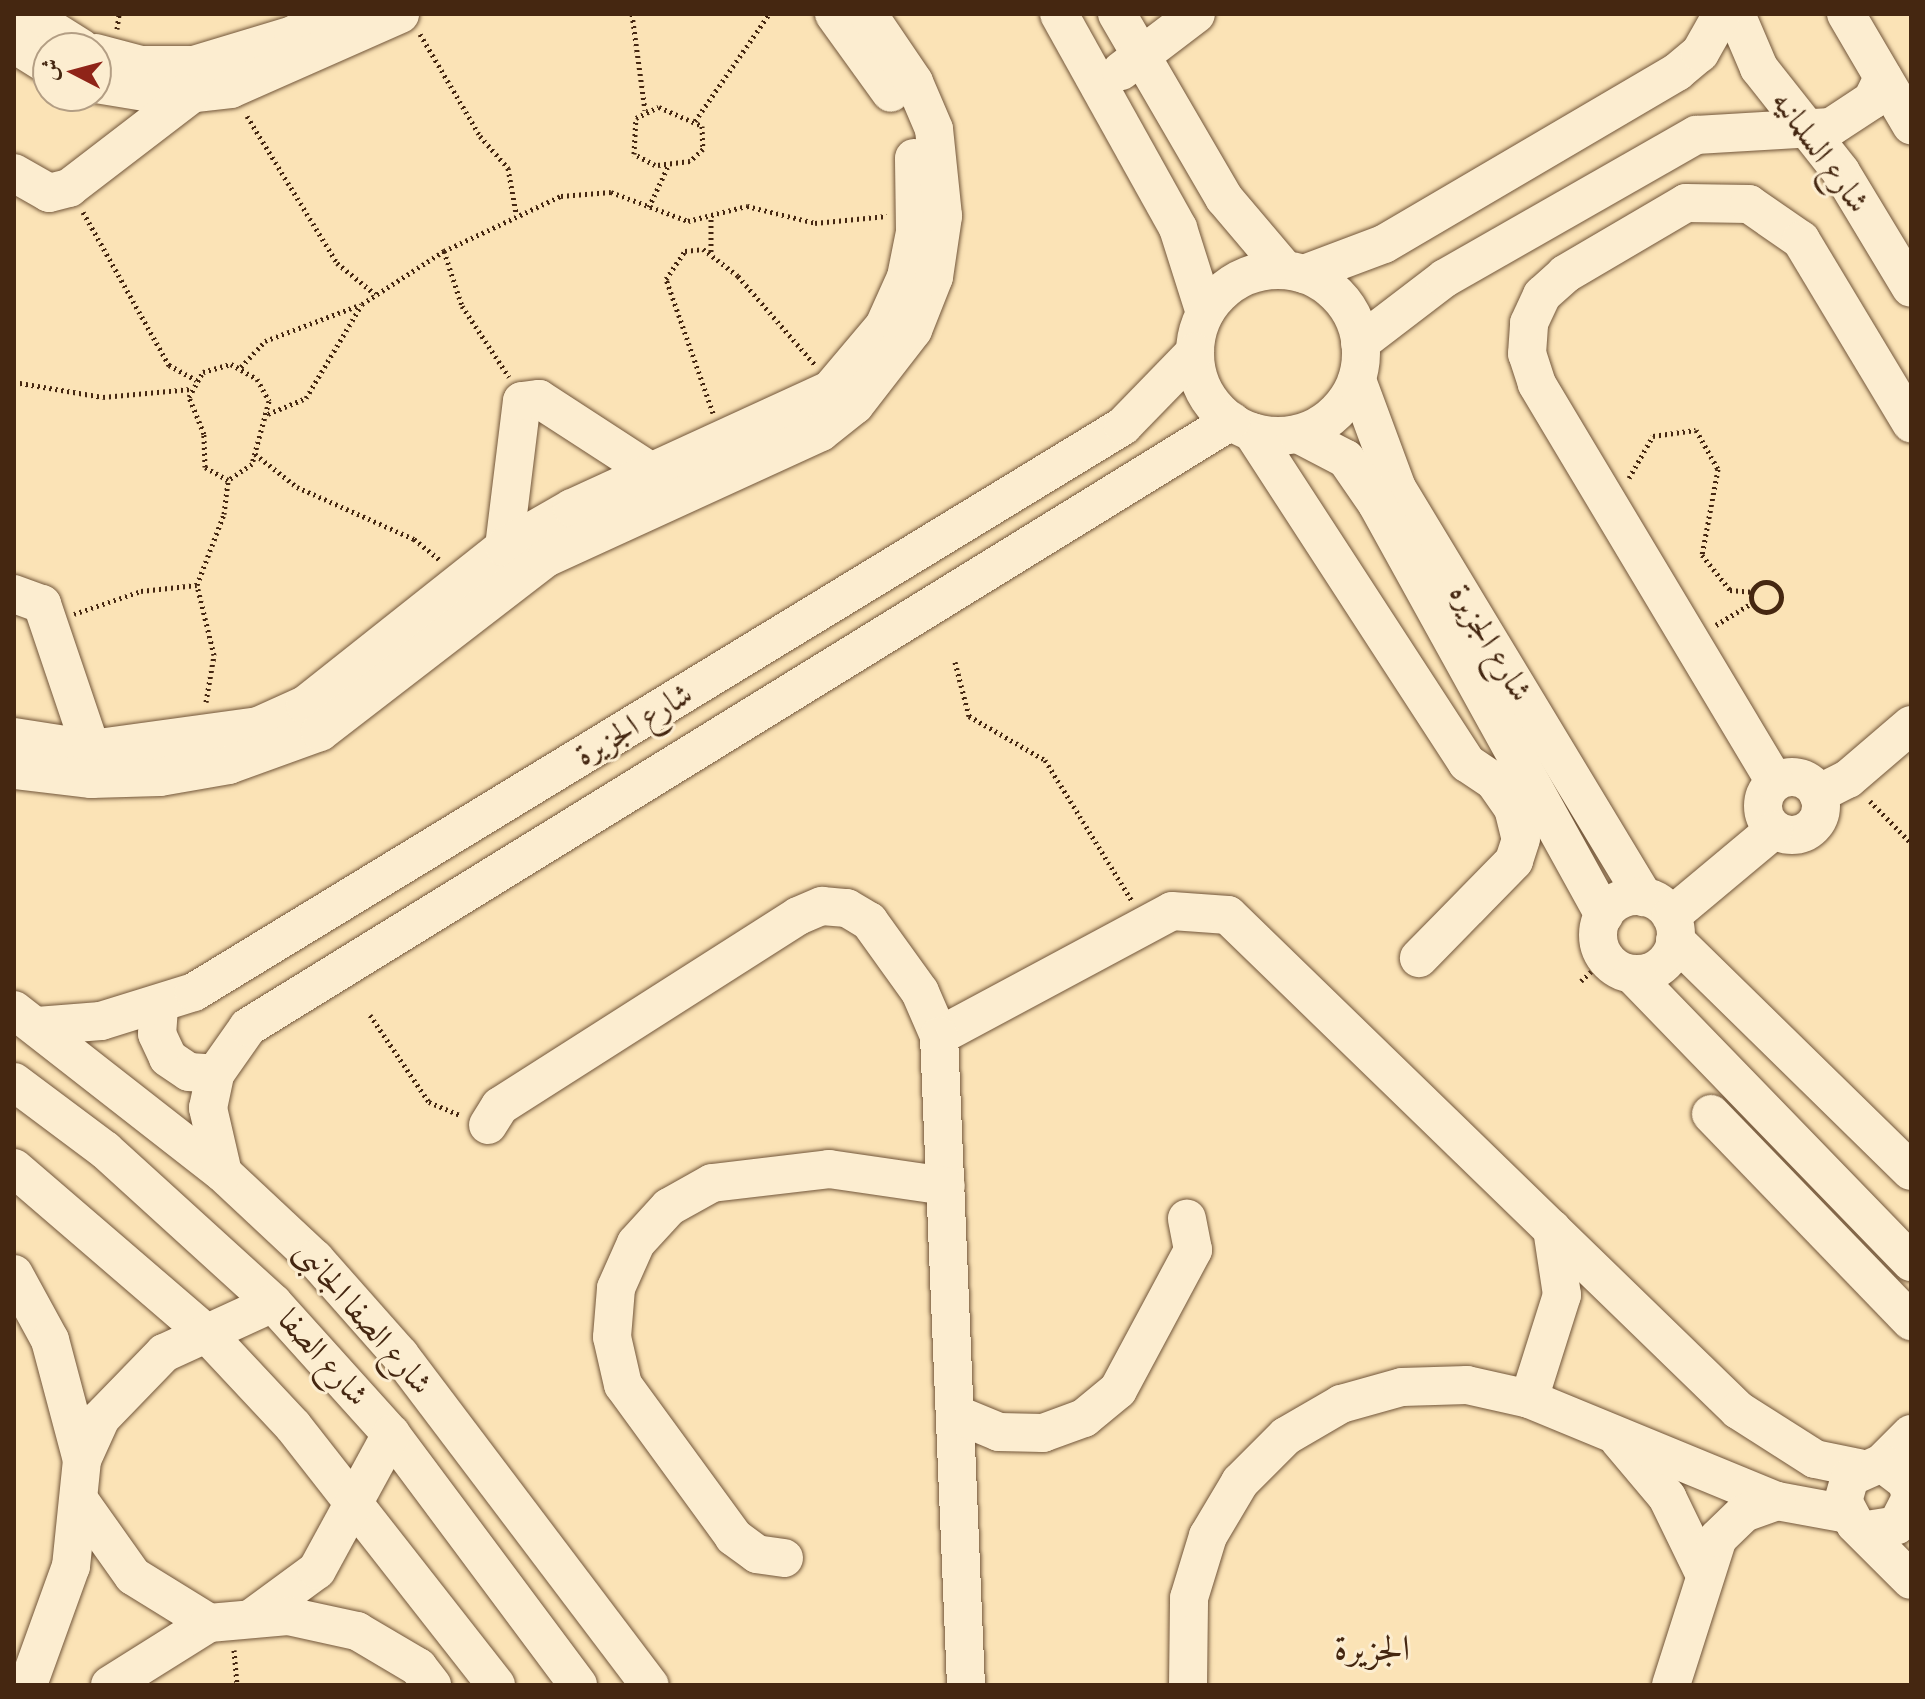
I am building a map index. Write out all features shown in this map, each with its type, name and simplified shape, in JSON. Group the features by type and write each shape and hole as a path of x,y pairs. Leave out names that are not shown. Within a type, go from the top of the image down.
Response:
{"street":[{"path":"27,14 52,32"},
{"path":"112,66 167,66 223,60 330,14"},
{"path":"372,673 458,582 504,547 650,471 724,444 830,390 884,326 900,290 916,205 901,110 834,14"},
{"path":"14,770 91,779 216,746 372,673 546,558 821,432 884,373 913,330 934,277 941,171 934,129 914,82 868,14"},
{"path":"1059,14 1178,228 1205,313"},
{"path":"1117,14 1224,198 1294,272 1342,300 1358,362"},
{"path":"1099,87 1196,14"},
{"path":"1419,958 1514,861 1521,839 1513,808 1494,781 1467,763 1241,427 1205,391 1195,352 1205,313 1239,280 1294,272 1384,244 1677,72 1700,53 1722,14"},
{"name":"شارع السلمانيه","path":"1736,14 1759,68 1807,130 1911,288"},
{"path":"1846,14 1911,125"},
{"path":"112,70 190,95 231,89 408,20"},
{"path":"14,44 32,55"},
{"path":"1241,427 1298,434 1324,423 1358,362 1445,278 1696,135 1807,130 1854,117 1883,77"},
{"path":"14,173 49,193 69,188 190,95"},
{"path":"1775,782 1537,384 1527,354 1529,323 1542,295 1565,274 1686,203 1749,204 1786,225 1911,423"},
{"name":"شارع الجزيرة","path":"26,1018 159,1007 712,677 1123,426 1195,352"},
{"name":"شارع الجزيرة","path":"1358,362 1397,488 1663,918 1911,1171"},
{"path":"504,547 518,410 530,397 650,471"},
{"name":"شارع الجزيرة","path":"215,1074 228,1049 274,1008 742,722 1241,427"},
{"name":"شارع الجزيرة","path":"1298,434 1346,459 1377,504 1604,915"},
{"path":"14,594 36,597 50,623 91,749"},
{"path":"712,677 742,722"},
{"path":"1774,830 1795,835 1814,825 1833,786 1911,725"},
{"path":"14,737 91,749 216,746"},
{"path":"1775,782 1799,778 1833,786"},
{"path":"1774,830 1762,806 1775,782"},
{"path":"1606,971 1656,969 1663,918 1774,830"},
{"path":"1663,918 1621,900 1604,915 1598,937 1606,971 1911,1262"},
{"path":"490,1118 822,906 847,908 869,921 926,1002 939,1036 958,1415 966,1685"},
{"path":"939,1036 1146,924 1200,908 1252,931 1628,1305 1773,1439 1870,1466 1907,1482 1911,1498 1897,1525 1857,1522 1777,1501 1529,1399 1467,1385 1402,1387 1341,1404 1286,1436 1240,1482 1208,1536 1189,1598 1184,1677"},
{"path":"159,1007 157,1034 168,1058 189,1072 215,1074 211,1142 223,1173"},
{"name":"شارع الصفا الجانبى","path":"26,1018 223,1173 315,1259 400,1355 650,1685"},
{"name":"شارع الصفا","path":"14,1082 105,1150 273,1303 391,1434 578,1685"},
{"path":"1711,1114 1911,1321"},
{"path":"14,1168 206,1333 355,1501 496,1685"},
{"path":"784,1558 757,1554 734,1537 623,1385 612,1337 616,1288 636,1243 661,1216 712,1183 829,1169 946,1186"},
{"path":"958,1415 999,1432 1043,1433 1084,1418 1118,1390 1193,1250 1187,1219"},
{"path":"1529,1399 1557,1328 1561,1284 1552,1229"},
{"path":"14,1274 50,1340 82,1460 82,1504 71,1566 28,1685"},
{"path":"82,1460 129,1382 164,1353 273,1303"},
{"path":"1557,1328 1590,1309 1628,1305"},
{"path":"253,1617 317,1570 391,1434"},
{"path":"1614,1434 1667,1497 1703,1571"},
{"path":"1911,1434 1844,1488 1857,1522 1911,1580"},
{"path":"1671,1685 1703,1571 1735,1522 1777,1501"},
{"path":"82,1504 133,1576 209,1623"},
{"path":"550,1649 594,1615"},
{"path":"110,1685 209,1623 253,1617 323,1620 425,1676 457,1634"}],"path":[{"path":"632,14 645,110 630,129 634,154 668,166"},
{"path":"695,121 769,14"},
{"path":"408,20 480,136 508,168 516,213"},
{"path":"231,89 337,263 376,294"},
{"path":"645,110 672,108 695,121 706,133 703,149 668,166 649,207"},
{"path":"69,188 169,365 196,380"},
{"path":"241,367 265,341 362,304 444,251 516,213 594,190 649,207 672,218 711,219 747,206 815,223 857,223 916,205"},
{"path":"711,219 711,254"},
{"path":"724,444 666,279 677,255 694,249 711,254 788,326 830,390"},
{"path":"444,251 475,331 530,397"},
{"path":"268,414 306,398 362,304"},
{"path":"212,367 241,367 265,389 268,414 255,454 246,472 228,480 205,467 191,389 196,380 212,367"},
{"path":"14,382 103,397 191,389"},
{"path":"1615,515 1643,446 1667,429 1696,430 1718,469 1702,555 1730,590 1751,592 1770,582 1781,596 1766,612 1752,603"},
{"path":"255,454 314,496 414,539 458,582"},
{"path":"216,746 197,716 215,673 197,585 224,514 228,480"},
{"path":"50,623 141,591 197,585"},
{"path":"1751,592 1752,603"},
{"path":"1695,650 1709,630 1752,603"},
{"path":"955,662 969,716 1045,760 1146,924"},
{"path":"1833,786 1911,843"},
{"path":"370,1015 429,1102 459,1115 490,1118"}],"district":[{"name":"الجزيرة","path":"1372,1649"}]}
